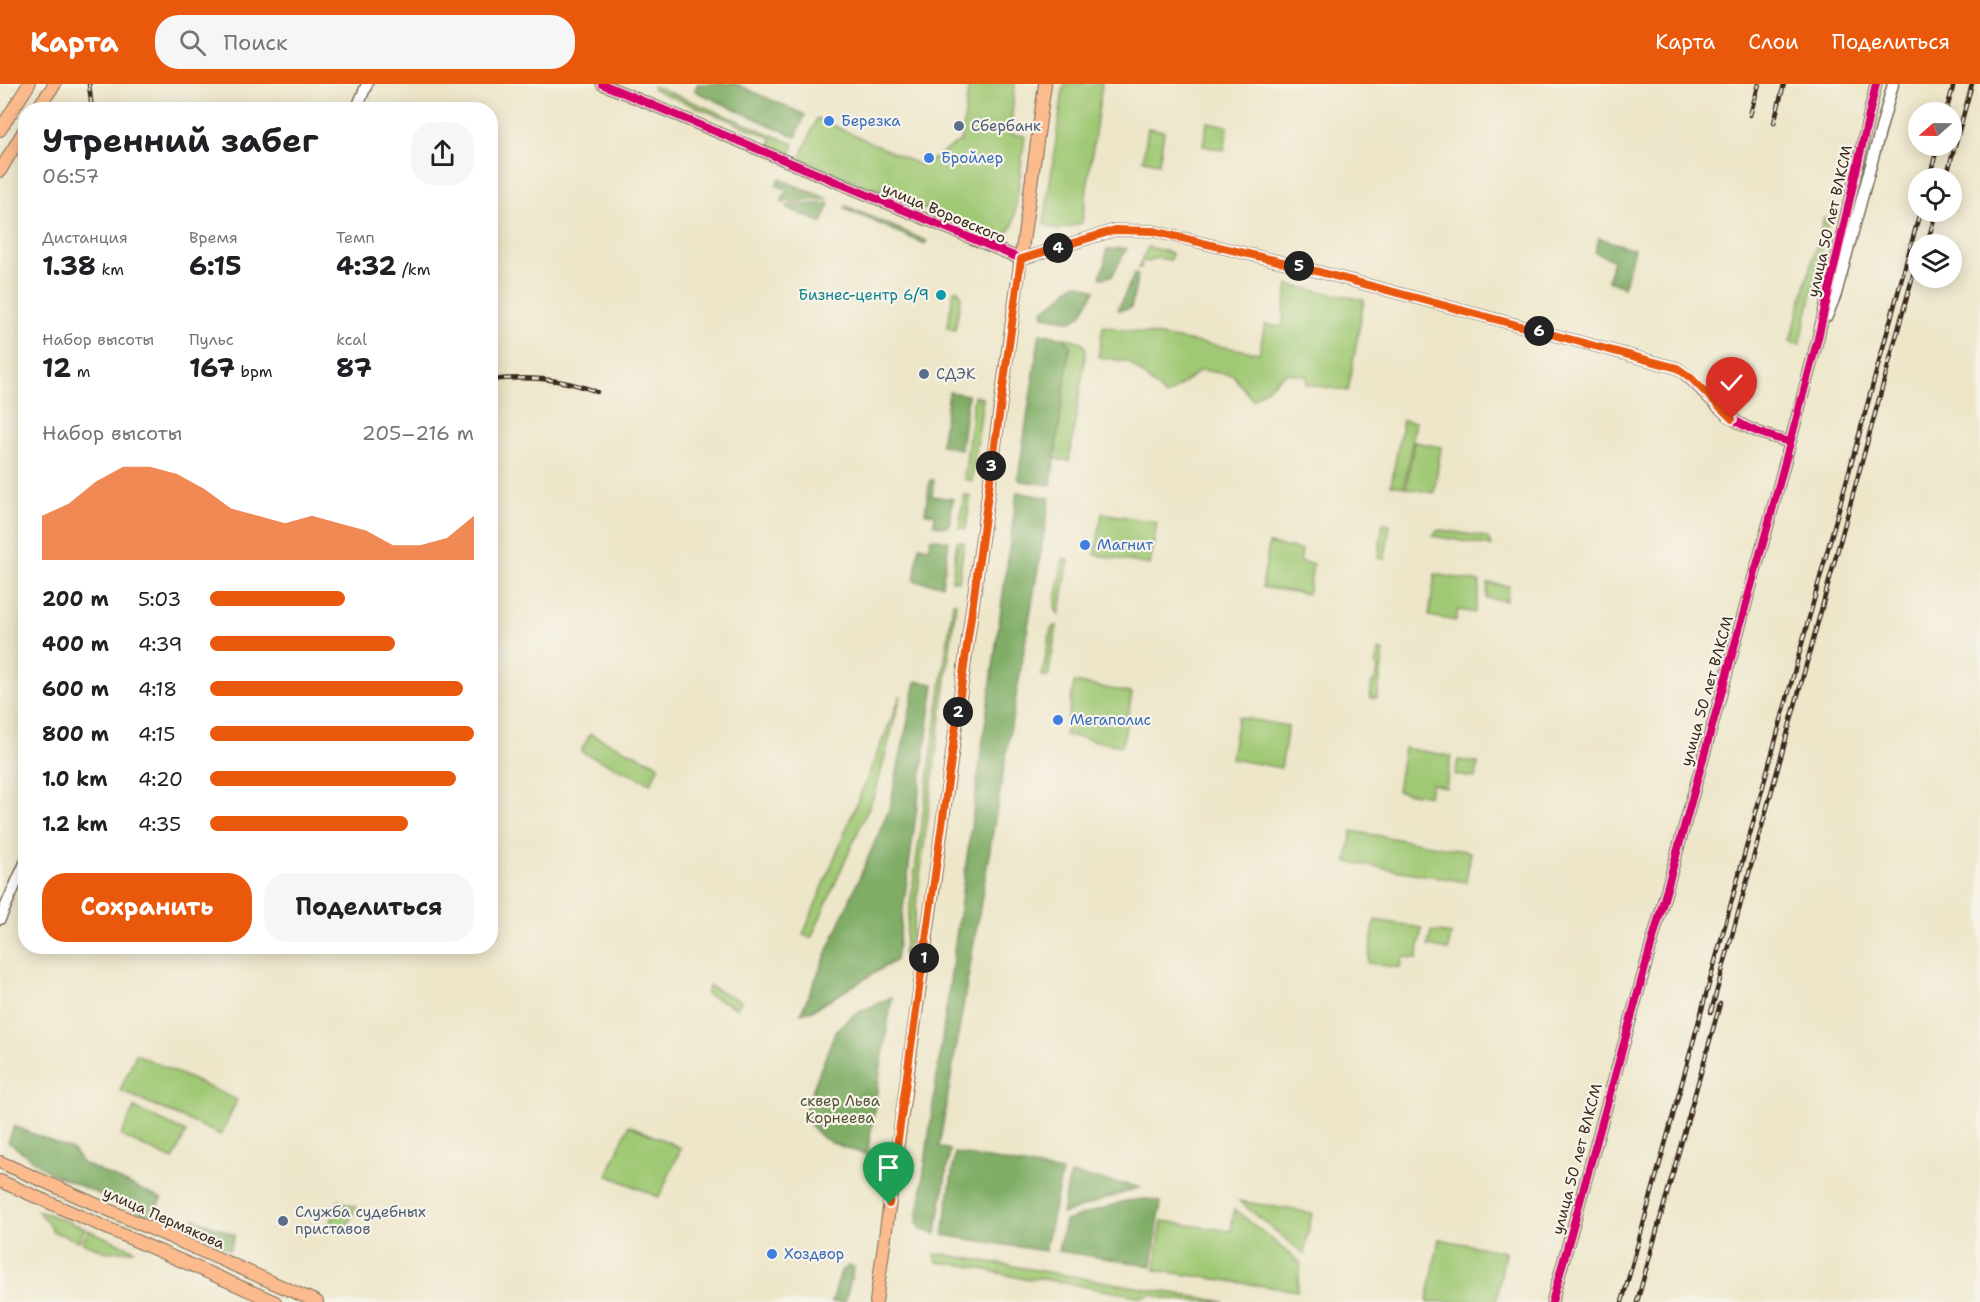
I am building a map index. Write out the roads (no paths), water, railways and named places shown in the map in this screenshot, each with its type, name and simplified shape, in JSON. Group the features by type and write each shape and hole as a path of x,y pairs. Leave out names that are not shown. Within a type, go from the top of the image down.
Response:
{"main road":[{"path":"0,130 29,84"},
{"path":"42,102 55,84"},
{"path":"876,1302 1046,84"},
{"path":"0,171 18,141"},
{"name":"улица Пермякова","path":"0,1162 317,1302"},
{"name":"улица Пермякова","path":"0,1181 275,1302"},
{"path":"871,1302 878,1289"}],"street":[{"path":"359,102 367,84"},
{"name":"улица Воровского","path":"602,84 1021,259"},
{"name":"улица 50 лет ВЛКСМ","path":"1552,1302 1818,338 1876,84"},
{"path":"1818,338 1836,294 1893,84"},
{"path":"1021,259 1115,230 1153,231 1286,263 1677,368 1691,378 1732,419 1755,431 1790,442"},
{"path":"0,919 18,879"}],"railway":[{"path":"89,84 91,102"},
{"path":"1750,115 1759,84"},
{"path":"1774,123 1784,84"},
{"path":"1949,102 1954,84"},
{"path":"1949,168 1972,84"},
{"path":"1932,168 1935,156"},
{"path":"1622,1302 1917,222"},
{"path":"1930,234 1933,222"},
{"path":"1711,1012 1910,288"},
{"path":"498,379 545,379 597,392"},
{"path":"1637,1302 1720,1004"}],"place":[{"name":"Березка","path":"829,121"},
{"name":"Сбербанк","path":"959,126"},
{"name":"Бройлер","path":"929,158"},
{"name":"Бизнес-центр 6/9","path":"941,295"},
{"name":"СДЭК","path":"924,374"},
{"name":"Магнит","path":"1085,545"},
{"name":"Мегаполис","path":"1058,720"},
{"name":"Служба судебных приставов","path":"283,1221"},
{"name":"Хоздвор","path":"772,1254"}],"park label":[{"name":"сквер Льва Корнеева","path":"840,1110"}]}
